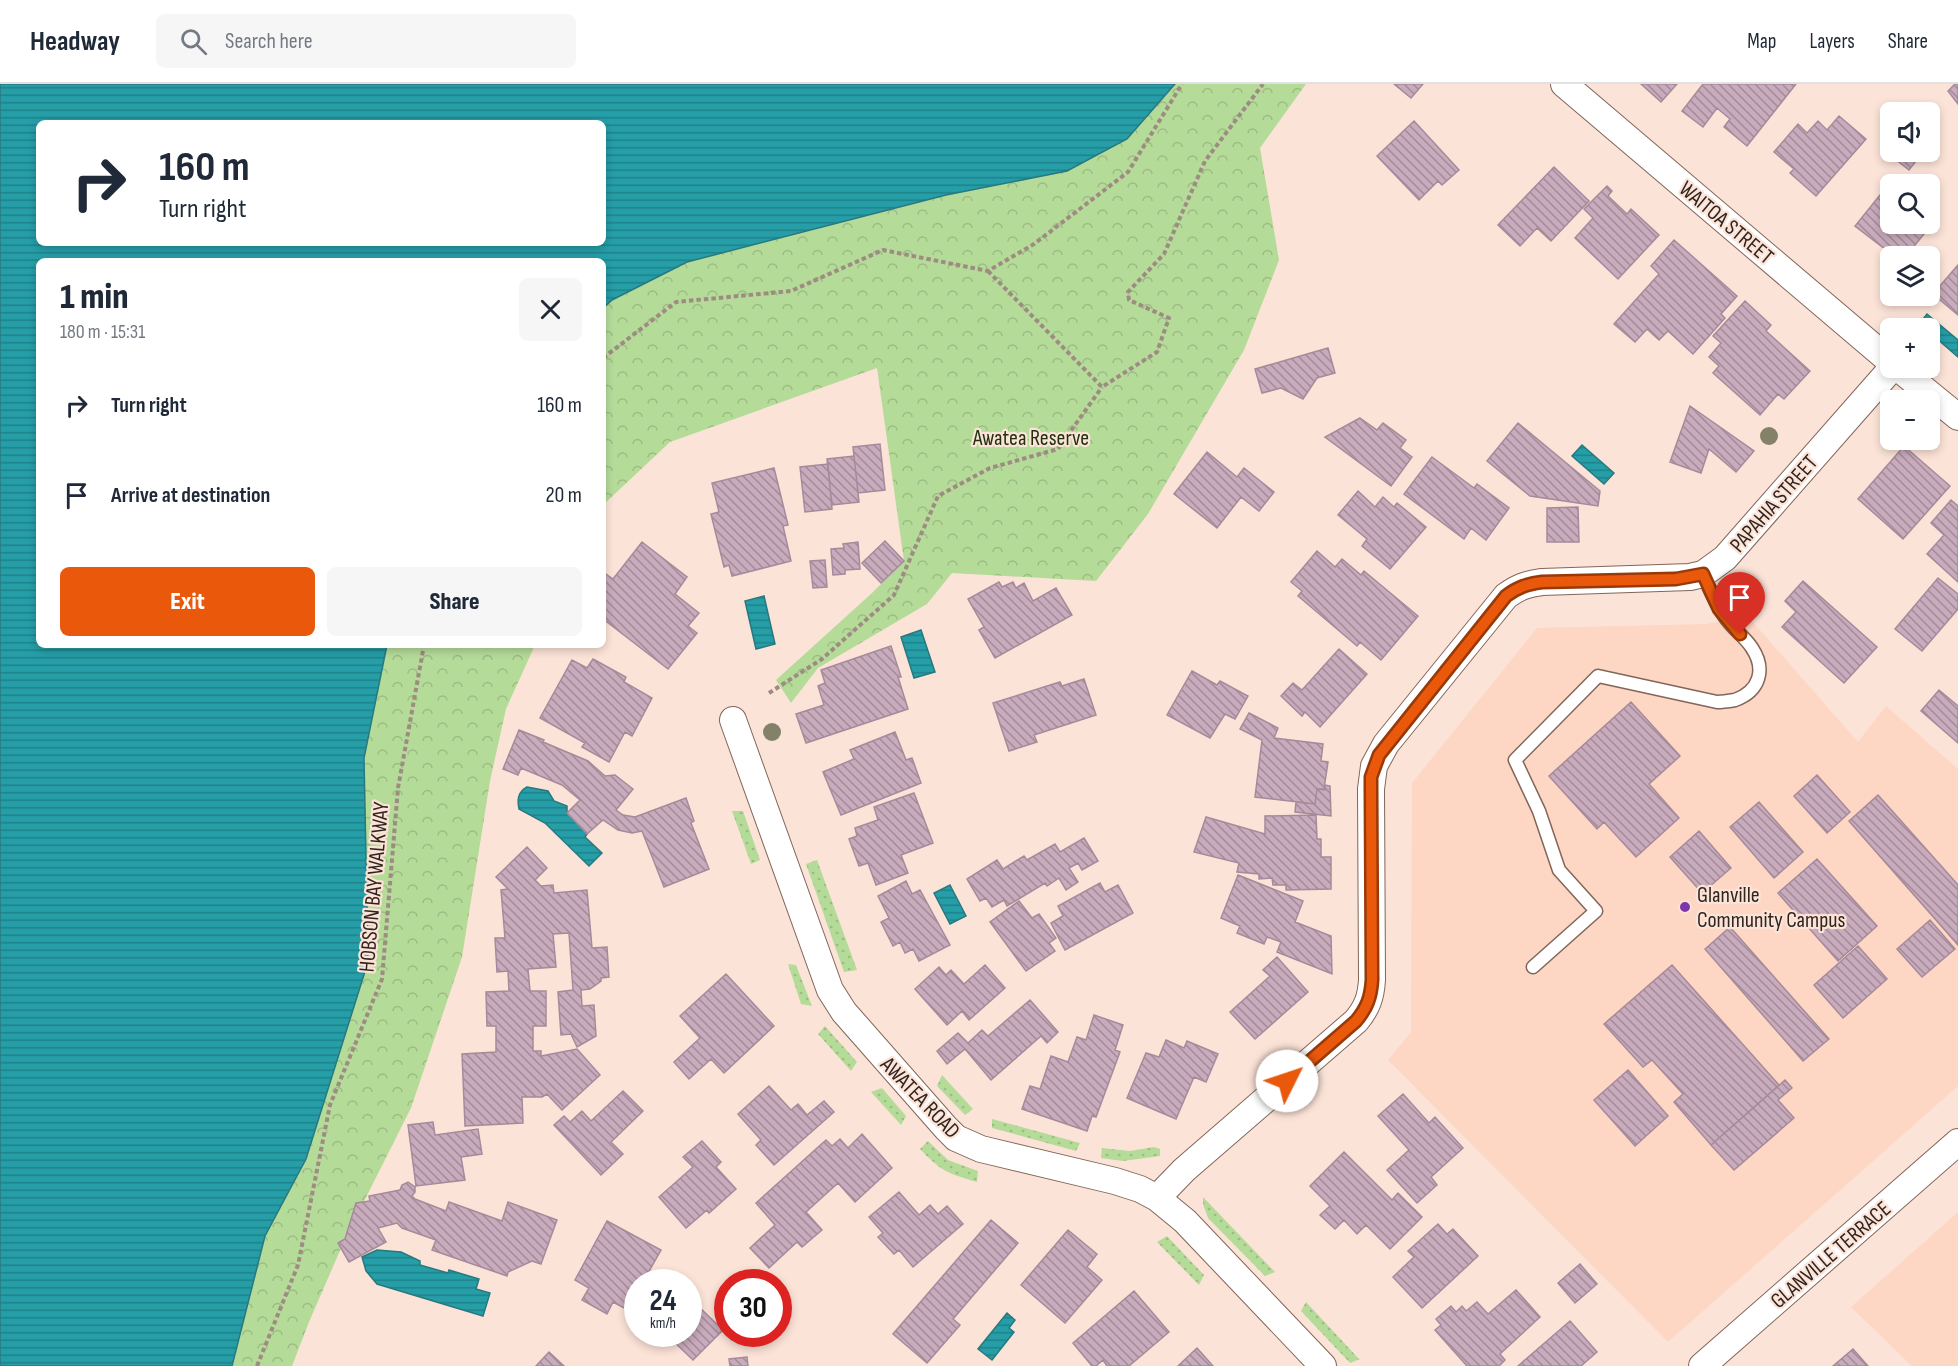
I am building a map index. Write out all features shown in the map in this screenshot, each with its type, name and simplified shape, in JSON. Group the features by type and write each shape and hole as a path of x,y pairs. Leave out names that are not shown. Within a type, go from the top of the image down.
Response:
{"street":[{"name":"WAITOA STREET","path":"1564,84 1880,353"},
{"name":"PAPAHIA STREET","path":"1157,1198 1184,1170 1356,1021 1364,1011 1370,1000 1372,980 1371,789 1374,766 1386,744 1506,596 1516,588 1542,582 1676,579 1703,574 1725,558 1883,378"},
{"path":"1910,378 1958,417"},
{"name":"AWATEA ROAD","path":"733,720 830,990 844,1012 922,1102 951,1133 969,1145 1115,1181 1157,1198 1185,1221 1323,1366"},
{"name":"GLANVILLE TERRACE","path":"1702,1366 1958,1142"}],"lane":[{"path":"1533,967 1596,911 1559,870 1539,811 1515,760 1598,676 1717,702 1736,699 1753,690 1760,678 1758,663 1752,648 1719,609 1703,574"}],"path":[{"path":"988,271 1034,244 1128,172 1182,84"},
{"path":"770,693 822,659 894,595 938,496 990,468 1058,449 1102,387 1157,352 1169,318 1129,300 1128,292 1164,254 1205,161 1263,84"},
{"path":"606,356 676,302 791,291 883,250 988,271 1102,387"},
{"name":"HOBSON BAY WALKWAY","path":"257,1366 298,1265 330,1105 382,979 398,788 423,648"}],"shaded area":[{"name":"Glanville Community Campus","path":"1738,605 1858,742 1886,706 1958,769 1958,1086 1668,1342 1388,1060 1411,1032 1412,783 1537,628 1706,624 1721,621"},
{"path":"1958,1212 1958,1366 1912,1366 1851,1307"}],"green space":[{"name":"Awatea Reserve","path":"1175,84 1306,84 1260,148 1279,260 1244,350 1148,514 1096,581 952,573 927,604 818,668 791,703 776,680 904,561 877,368 670,442 606,502 606,305 612,300 687,262 946,195 1067,171 1127,139"},
{"path":"386,648 534,648 506,709 490,781 462,957 411,1108 345,1239 292,1366 232,1366 265,1236 306,1159 368,962 364,758"},
{"path":"732,811 743,811 760,860 751,864"},
{"path":"817,860 857,970 844,972 806,864"},
{"path":"788,964 796,965 812,1006 801,1004"},
{"path":"825,1026 857,1062 851,1071 818,1034"},
{"path":"942,1075 973,1109 965,1115 937,1086"},
{"path":"882,1088 906,1116 901,1125 871,1092"},
{"path":"992,1119 1080,1143 1076,1151 992,1128"},
{"path":"928,1141 948,1160 978,1171 977,1182 952,1174 934,1163 920,1149"},
{"path":"1154,1147 1160,1149 1160,1156 1123,1161 1101,1158 1102,1148 1130,1151"},
{"path":"1203,1197 1275,1272 1265,1276 1208,1218"},
{"path":"1167,1236 1204,1275 1199,1285 1157,1242"},
{"path":"1306,1302 1360,1359 1350,1363 1301,1311"}],"water":[{"path":"0,84 1175,84 1127,139 1067,171 946,195 687,262 612,300 606,305 606,258 36,258 36,648 386,648 364,758 368,962 306,1159 265,1236 232,1366 0,1366"},
{"path":"1940,325 1958,340 1958,357 1940,341"},
{"path":"1582,445 1614,473 1604,484 1572,456"},
{"path":"764,596 775,644 756,649 745,601"},
{"path":"921,630 935,672 914,678 901,637"},
{"path":"527,787 548,791 554,801 567,806 567,813 587,834 585,837 602,853 589,866 545,823 519,809 519,796"},
{"path":"950,885 966,916 950,924 934,893"},
{"path":"377,1250 401,1252 420,1261 420,1265 448,1273 449,1270 479,1279 476,1289 490,1293 483,1316 377,1284 366,1271 362,1257"},
{"path":"1007,1313 1015,1320 1009,1328 1014,1332 992,1360 978,1349"}],"building":[{"path":"1394,84 1423,84 1411,98"},
{"path":"1641,84 1677,84 1661,102"},
{"path":"1703,84 1796,84 1747,146 1724,127 1730,119 1717,108 1703,127 1682,111"},
{"path":"1958,84 1958,104 1948,91"},
{"path":"1839,116 1866,139 1816,196 1790,173 1794,169 1774,152 1798,124 1807,133 1818,121 1827,130"},
{"path":"1414,121 1459,170 1442,185 1438,181 1419,200 1377,156"},
{"path":"1899,162 1915,162 1909,170"},
{"path":"1554,167 1589,201 1551,241 1537,228 1520,246 1498,225"},
{"path":"1607,186 1612,191 1608,196 1627,214 1631,209 1659,235 1618,279 1575,238 1593,218 1584,209"},
{"path":"1880,195 1880,234 1924,234 1914,246 1881,246 1855,226"},
{"path":"1674,240 1737,296 1721,314 1725,318 1693,354 1668,331 1659,340 1647,329 1635,342 1614,324 1659,274 1651,266"},
{"path":"1958,265 1958,315 1940,300 1940,286"},
{"path":"1745,301 1771,325 1766,331 1810,371 1784,399 1778,394 1760,415 1713,373 1719,366 1709,357 1721,343 1713,336"},
{"path":"1328,348 1335,373 1317,378 1303,399 1281,388 1262,393 1255,369"},
{"path":"1690,406 1754,451 1736,472 1709,449 1701,473 1670,462"},
{"path":"1360,418 1377,430 1383,423 1406,440 1400,448 1412,457 1391,486 1325,437"},
{"path":"1518,423 1600,491 1598,506 1530,496 1487,461"},
{"path":"880,444 885,490 858,493 853,447"},
{"path":"1901,450 1909,450 1950,486 1903,539 1858,499"},
{"path":"1207,452 1237,477 1244,468 1274,492 1259,511 1241,497 1217,528 1174,494"},
{"path":"854,456 859,502 832,505 827,459"},
{"path":"1432,457 1474,488 1477,484 1509,508 1486,540 1471,528 1464,539 1404,494"},
{"path":"828,464 832,509 805,512 800,467"},
{"path":"774,468 788,525 783,526 791,561 732,576 729,565 724,567 711,514 719,512 712,483"},
{"path":"1358,491 1375,507 1383,497 1394,507 1397,503 1426,527 1390,569 1362,546 1367,539 1338,515"},
{"path":"1951,500 1958,506 1958,582 1927,554 1944,535 1931,523"},
{"path":"1578,507 1579,542 1547,542 1547,508"},
{"path":"885,541 904,561 881,583 862,563"},
{"path":"642,542 687,577 675,594 699,613 688,626 697,633 668,669 606,621 606,574 613,579"},
{"path":"858,542 860,569 845,570 845,574 833,575 831,549 844,548 843,544"},
{"path":"1317,551 1335,567 1342,559 1361,575 1364,571 1418,616 1381,660 1360,642 1357,646 1298,596 1302,591 1291,582"},
{"path":"825,560 827,587 813,588 810,561"},
{"path":"1938,578 1958,594 1958,609 1922,651 1895,629"},
{"path":"1803,581 1877,647 1844,683 1782,627 1796,612 1785,601"},
{"path":"999,582 1002,587 1013,582 1016,588 1024,583 1033,601 1056,588 1072,615 995,658 979,630 984,627 968,599"},
{"path":"891,646 908,709 806,743 796,714 824,705 818,686 825,683 821,670"},
{"path":"1339,649 1367,674 1320,727 1305,712 1302,716 1281,696 1293,683 1302,690"},
{"path":"593,659 626,677 624,682 652,698 632,736 625,732 609,762 582,747 585,743 540,718 572,660 587,668"},
{"path":"1192,671 1217,685 1220,681 1248,696 1235,719 1225,714 1210,738 1167,715"},
{"path":"1084,679 1096,715 1034,735 1037,742 1009,751 993,703 1060,682 1062,686"},
{"path":"1939,690 1958,706 1958,743 1921,711"},
{"path":"1631,702 1680,756 1649,784 1679,818 1636,857 1604,822 1597,829 1549,776"},
{"path":"1249,713 1278,728 1274,738 1323,744 1321,761 1328,762 1324,789 1317,789 1315,804 1255,797 1262,740 1240,729"},
{"path":"519,730 588,761 605,776 615,775 633,789 616,810 623,815 635,817 686,798 694,821 691,823 709,869 664,887 642,831 632,833 618,830 603,820 587,834 567,813 580,800 562,785 521,768 518,775 503,769"},
{"path":"895,732 906,760 912,758 921,783 841,815 823,772 854,759 850,750"},
{"path":"1817,775 1850,812 1827,833 1794,796"},
{"path":"1325,785 1330,786 1331,816 1295,812 1296,802 1315,804 1317,789 1325,790"},
{"path":"914,793 933,843 901,855 908,873 876,885 868,863 859,866 849,839 857,836 855,828 878,820 874,807"},
{"path":"1878,795 1958,885 1958,945 1849,821"},
{"path":"1759,802 1803,852 1774,878 1730,827"},
{"path":"1316,815 1317,839 1321,839 1321,857 1331,857 1331,889 1286,890 1286,885 1273,885 1272,878 1259,879 1259,874 1237,872 1239,863 1194,852 1206,817 1265,834 1265,816"},
{"path":"1699,831 1731,868 1702,893 1670,857"},
{"path":"1084,838 1098,861 1082,870 1078,863 1069,868 1078,882 1066,890 1059,878 1047,886 1045,883 1007,906 1004,900 992,907 986,898 980,901 967,879 997,860 1003,869 1024,856 1027,860 1055,844 1060,852"},
{"path":"527,847 547,868 535,880 541,886 553,885 554,893 587,890 592,948 607,947 609,977 601,978 601,981 590,989 581,990 582,1006 594,1005 596,1036 577,1047 571,1034 561,1035 558,992 573,990 569,933 553,934 556,967 528,969 530,991 546,991 546,1026 533,1026 533,1051 541,1051 541,1056 577,1049 600,1075 562,1110 547,1094 542,1097 522,1097 523,1123 465,1126 462,1054 496,1052 496,1026 487,1026 486,992 509,991 508,971 497,972 495,938 505,938 501,890 508,889 496,877"},
{"path":"1817,859 1877,926 1838,961 1778,893"},
{"path":"1238,875 1303,901 1295,922 1331,936 1332,974 1277,952 1281,942 1267,937 1264,944 1237,933 1240,926 1221,918"},
{"path":"906,881 912,894 920,890 950,945 919,961 913,949 905,953 900,942 893,946 881,922 889,918 878,896"},
{"path":"1100,883 1105,892 1118,885 1133,913 1065,950 1051,923 1063,916 1058,906"},
{"path":"1019,901 1032,918 1039,914 1056,938 1049,943 1055,951 1026,971 990,922"},
{"path":"1930,920 1955,949 1922,977 1897,949"},
{"path":"1730,927 1829,1039 1803,1061 1705,949"},
{"path":"1858,946 1887,979 1843,1018 1814,985"},
{"path":"1277,957 1308,992 1255,1039 1230,1012 1270,976 1263,970"},
{"path":"985,965 1005,988 969,1020 962,1011 947,1025 915,989 939,967 946,975 951,970 964,984"},
{"path":"1672,965 1779,1085 1711,1145 1674,1102 1683,1094 1652,1060 1643,1067 1604,1024"},
{"path":"726,974 774,1026 724,1073 711,1059 689,1079 674,1062 700,1038 680,1016"},
{"path":"1030,1000 1058,1032 1047,1043 1041,1036 991,1080 965,1049 947,1064 937,1051 958,1033 968,1043 982,1030 988,1036"},
{"path":"1094,1015 1123,1025 1115,1050 1120,1052 1096,1117 1092,1116 1087,1131 1022,1109 1030,1086 1040,1089 1051,1056 1068,1062 1077,1037 1086,1040"},
{"path":"1166,1040 1184,1048 1187,1041 1218,1054 1206,1082 1194,1077 1176,1119 1127,1098 1146,1053 1159,1057"},
{"path":"1628,1070 1668,1116 1635,1146 1594,1100"},
{"path":"1785,1080 1792,1088 1778,1100 1794,1118 1734,1170 1711,1145"},
{"path":"769,1086 791,1110 798,1104 807,1115 824,1101 834,1112 774,1165 756,1145 761,1140 738,1114"},
{"path":"623,1091 643,1111 611,1142 623,1154 601,1175 554,1125 564,1116 570,1122 582,1111 591,1121"},
{"path":"1403,1094 1429,1123 1435,1117 1463,1148 1431,1177 1437,1185 1417,1203 1387,1170 1409,1150 1378,1116"},
{"path":"433,1122 435,1135 478,1129 482,1154 461,1157 465,1180 416,1186 408,1125"},
{"path":"862,1134 892,1168 855,1202 838,1183 806,1212 822,1230 802,1247 797,1242 769,1268 750,1248 775,1225 756,1203 826,1140 832,1146 840,1139 848,1148"},
{"path":"702,1141 721,1162 716,1167 736,1189 709,1213 707,1210 686,1228 659,1197 693,1167 683,1157"},
{"path":"1344,1152 1392,1200 1398,1193 1422,1217 1390,1249 1366,1225 1357,1234 1344,1220 1335,1229 1320,1215 1330,1206 1310,1186"},
{"path":"408,1182 415,1187 412,1196 415,1199 446,1211 449,1202 502,1221 508,1202 557,1220 541,1264 532,1261 508,1272 507,1276 432,1250 436,1240 402,1228 397,1223 378,1228 386,1242 349,1262 338,1243 345,1239 356,1203 370,1201 369,1196 400,1190 402,1185"},
{"path":"899,1192 919,1215 930,1205 938,1214 947,1206 963,1224 913,1267 899,1250 894,1254 878,1237 883,1233 869,1217"},
{"path":"991,1220 1018,1243 953,1319 960,1325 927,1363 893,1334"},
{"path":"607,1221 661,1250 650,1269 624,1269 624,1308 613,1302 607,1314 582,1300 589,1288 575,1280"},
{"path":"1438,1224 1447,1234 1453,1229 1478,1256 1422,1308 1393,1277 1414,1257 1408,1251"},
{"path":"1068,1230 1097,1254 1087,1267 1102,1280 1065,1323 1021,1285"},
{"path":"1580,1264 1597,1284 1575,1303 1558,1283"},
{"path":"1516,1290 1540,1317 1500,1354 1505,1360 1499,1366 1467,1366 1435,1330 1441,1325 1436,1319 1451,1306 1456,1312 1462,1306 1466,1311 1477,1302 1488,1314"},
{"path":"1134,1291 1169,1332 1129,1366 1107,1366 1103,1360 1096,1366 1092,1366 1073,1343"},
{"path":"702,1310 714,1321 714,1339 693,1360 680,1347 702,1347"},
{"path":"1570,1321 1597,1352 1581,1366 1518,1366"},
{"path":"1197,1348 1213,1366 1178,1366"},
{"path":"1853,1349 1868,1366 1833,1366"},
{"path":"549,1352 564,1366 536,1366"},
{"path":"747,1357 748,1366 730,1366 729,1359"}],"place":[{"name":"Glanville Community Campus","path":"1685,907"}],"route":[{"path":"1287,1081 1356,1021 1370,1000 1372,990 1371,777 1374,766 1386,744 1506,596 1516,588 1542,582 1676,579 1703,574 1719,609 1740,634"}]}
